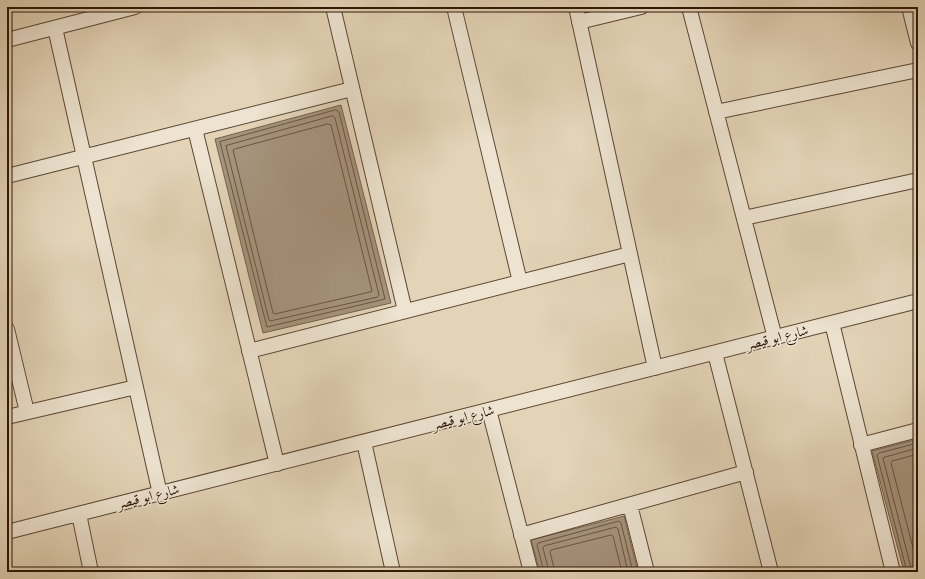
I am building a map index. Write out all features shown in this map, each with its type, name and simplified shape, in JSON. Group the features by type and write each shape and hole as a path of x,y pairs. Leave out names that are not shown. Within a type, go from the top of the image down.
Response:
{"street":[{"path":"7,40 55,28 105,11 135,7"},
{"path":"333,7 404,311"},
{"path":"454,7 520,282"},
{"path":"576,7 655,368"},
{"path":"579,22 641,7"},
{"path":"689,7 775,338"},
{"path":"909,7 918,43"},
{"path":"55,28 160,494"},
{"path":"716,112 918,70"},
{"path":"7,176 352,89"},
{"path":"195,129 277,464"},
{"path":"744,218 918,180"},
{"path":"249,351 630,254"},
{"name":"شارع ابو قيصر","path":"7,532 918,302"},
{"path":"832,323 893,572"},
{"path":"7,329 27,412"},
{"path":"715,353 771,572"},
{"path":"7,417 136,387"},
{"path":"489,410 531,572"},
{"path":"861,445 918,430"},
{"path":"364,442 393,572"},
{"path":"521,535 746,472"},
{"path":"630,505 647,572"},
{"path":"79,514 91,572"}],"water":[{"path":"341,105 391,303 263,333 215,139"},
{"path":"918,439 918,572 904,572 872,451"},
{"path":"624,516 638,572 540,572 531,540"}]}
